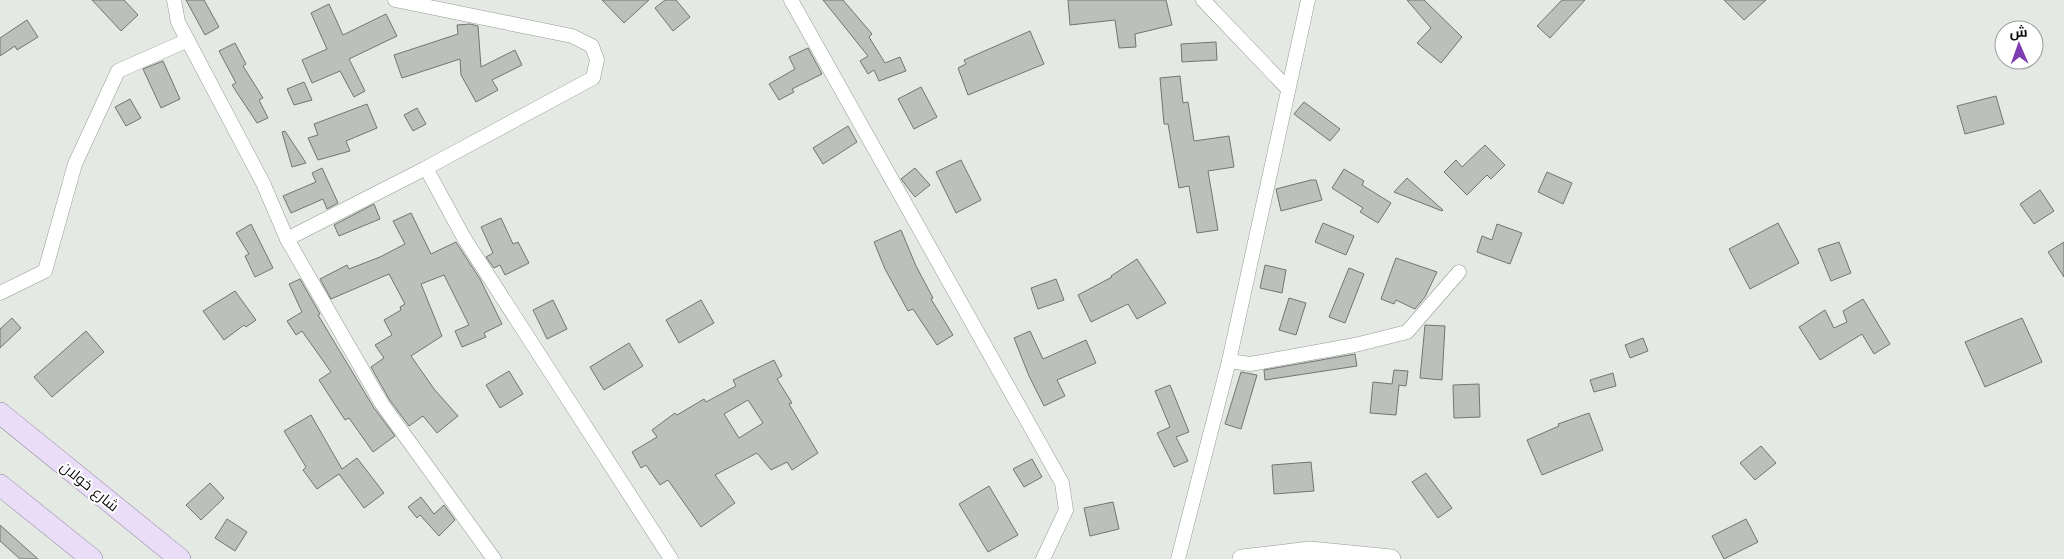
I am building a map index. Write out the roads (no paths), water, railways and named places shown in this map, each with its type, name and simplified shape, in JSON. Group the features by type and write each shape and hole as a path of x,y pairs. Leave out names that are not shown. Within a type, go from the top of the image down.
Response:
{"main road":[{"name":"شارع خولان","path":"0,413 180,559"},
{"path":"0,485 92,559"}],"street":[{"path":"174,0 178,22 263,183 287,239 382,404 494,559"},
{"path":"287,239 426,168 593,78 597,60 592,46 572,36 395,0"},
{"path":"791,0 1062,483 1066,510 1043,559"},
{"path":"1203,0 1288,89"},
{"path":"1178,559 1229,361 1308,0"},
{"path":"0,294 45,271 75,164 118,71 188,40"},
{"path":"426,168 464,238 671,559"},
{"path":"1229,361 1250,364 1355,345 1407,332 1459,272"},
{"path":"1242,559 1310,551 1391,559"}]}
